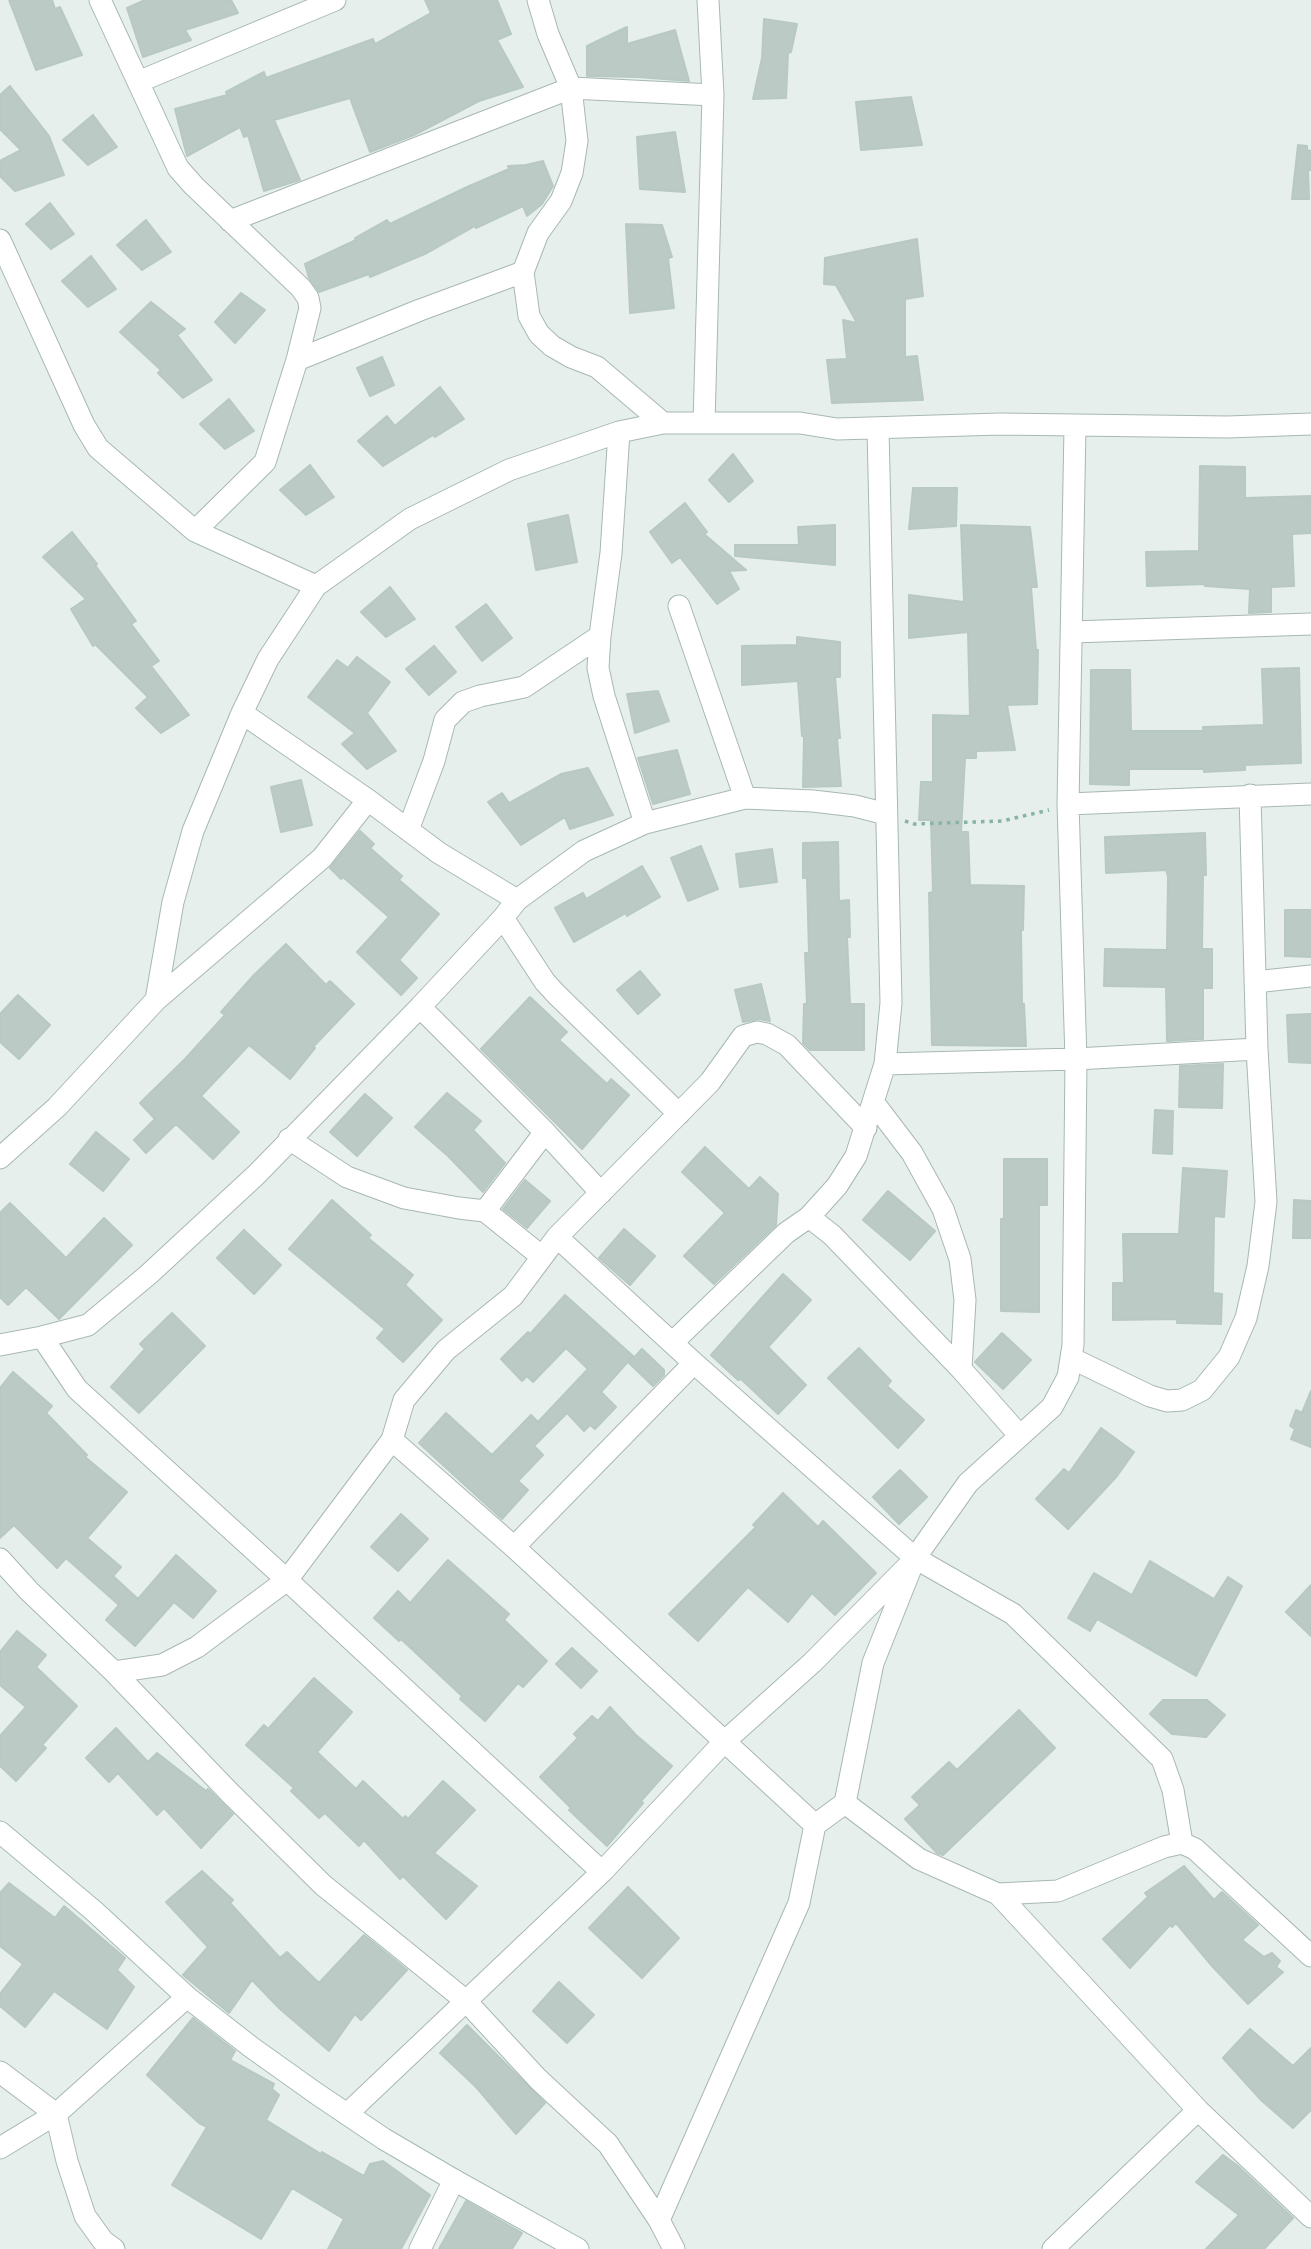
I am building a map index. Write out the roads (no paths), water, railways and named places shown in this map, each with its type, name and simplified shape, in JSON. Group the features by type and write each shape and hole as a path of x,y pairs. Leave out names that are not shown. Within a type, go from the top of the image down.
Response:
{"street":[{"path":"100,0 178,168 301,288 308,298 310,308 297,360 265,462 195,531"},
{"path":"138,82 285,10 335,0"},
{"path":"538,0 548,34 571,88 577,141 572,173 561,201 538,233 523,272 529,316 539,334 552,346 597,367 663,423"},
{"path":"704,423 713,95 708,0"},
{"path":"230,221 571,88 713,95"},
{"path":"0,240 79,414 98,448 195,531 316,586"},
{"path":"297,360 523,272"},
{"path":"156,1000 173,902 193,831 242,713 268,659 316,586 410,519 509,470 619,432 663,423 800,423 836,429 1000,424 1228,427 1311,425"},
{"path":"347,2115 602,1872 724,1742 813,1662 915,1558 968,1483 1052,1407 1068,1377 1073,1345 1076,1059 1069,804 1075,426"},
{"path":"672,1343 786,1233 809,1217 837,1186 856,1156 885,1064 891,1003 878,428"},
{"path":"619,432 611,552 598,668 604,696 645,823"},
{"path":"679,606 746,798"},
{"path":"1072,632 1311,624"},
{"path":"408,830 434,761 445,720 463,702 524,687 600,636"},
{"path":"242,713 439,853 517,900"},
{"path":"1069,804 1311,794"},
{"path":"1071,1358 1150,1396 1167,1401 1182,1400 1202,1391 1229,1357 1246,1318 1258,1266 1266,1202 1257,1049 1250,795"},
{"path":"0,1345 42,1338 88,1325 148,1275 256,1175 420,1007 517,900 584,852 645,823 746,798 813,801 855,806 887,814"},
{"path":"1,1157 57,1107 156,1000 322,858 368,800"},
{"path":"503,918 545,982 679,1114"},
{"path":"1255,982 1311,976"},
{"path":"420,1007 545,1132 601,1194"},
{"path":"114,1672 162,1665 197,1647 287,1580 392,1440 404,1400 446,1350 513,1296 557,1237 710,1082 743,1036 757,1032 767,1034 787,1045 866,1128"},
{"path":"885,1064 1076,1059 1257,1049"},
{"path":"874,1103 912,1153 937,1198 960,1259 965,1300 961,1369"},
{"path":"485,1211 545,1132"},
{"path":"289,1139 347,1177 404,1198 485,1211 541,1256"},
{"path":"809,1217 832,1236 961,1369 1020,1436"},
{"path":"557,1237 694,1363 915,1558 1013,1614 1161,1759 1173,1790 1182,1843"},
{"path":"42,1338 77,1388 602,1872"},
{"path":"514,1547 694,1363"},
{"path":"392,1440 514,1547 815,1825"},
{"path":"659,2220 799,1903 815,1825 845,1803 873,1663 915,1558"},
{"path":"0,1559 323,1885 466,2001 538,2079 608,2144 659,2220 674,2249"},
{"path":"845,1803 919,1859 998,1894 1198,2110 1311,2217"},
{"path":"0,1832 94,1911 187,1997 251,2047 347,2115 454,2180 578,2249"},
{"path":"998,1894 1058,1891 1164,1847 1182,1843 1195,1849 1311,1956"},
{"path":"0,2148 56,2114 187,1997"},
{"path":"0,2072 56,2114 67,2161 85,2216 103,2241 114,2249"},
{"path":"1053,2249 1198,2110"},
{"path":"420,2249 454,2180"}]}
